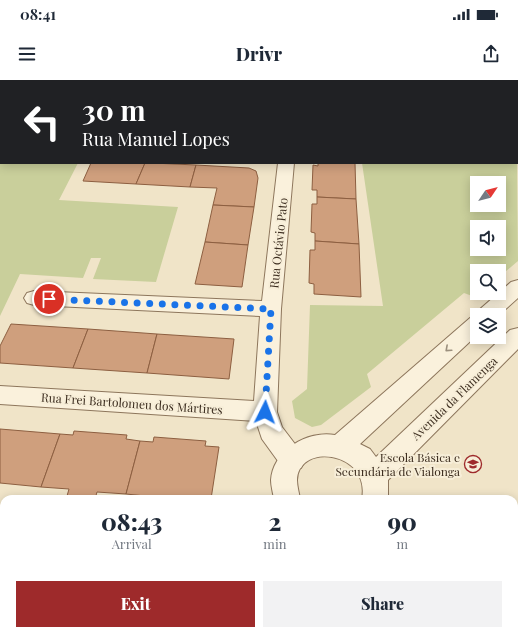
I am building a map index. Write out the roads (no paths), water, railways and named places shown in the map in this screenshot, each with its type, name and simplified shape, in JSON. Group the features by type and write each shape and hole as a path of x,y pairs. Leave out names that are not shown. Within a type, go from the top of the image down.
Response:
{"street":[{"name":"Rua Octávio Pato","path":"286,164 271,309 265,412 271,432 292,460"},
{"path":"494,308 518,287"},
{"path":"34,298 271,309"},
{"path":"340,446 470,329"},
{"name":"Avenida da Flamenga","path":"374,488 518,336"},
{"name":"Rua Frei Bartolomeu dos Mártires","path":"0,395 265,412"},
{"path":"286,495 284,484 286,472 292,460 301,452 313,446 327,444 340,446 360,457 369,466 374,488"}],"place":[{"name":"Escola Básica e Secundária de Vialonga","path":"473,464"}]}
